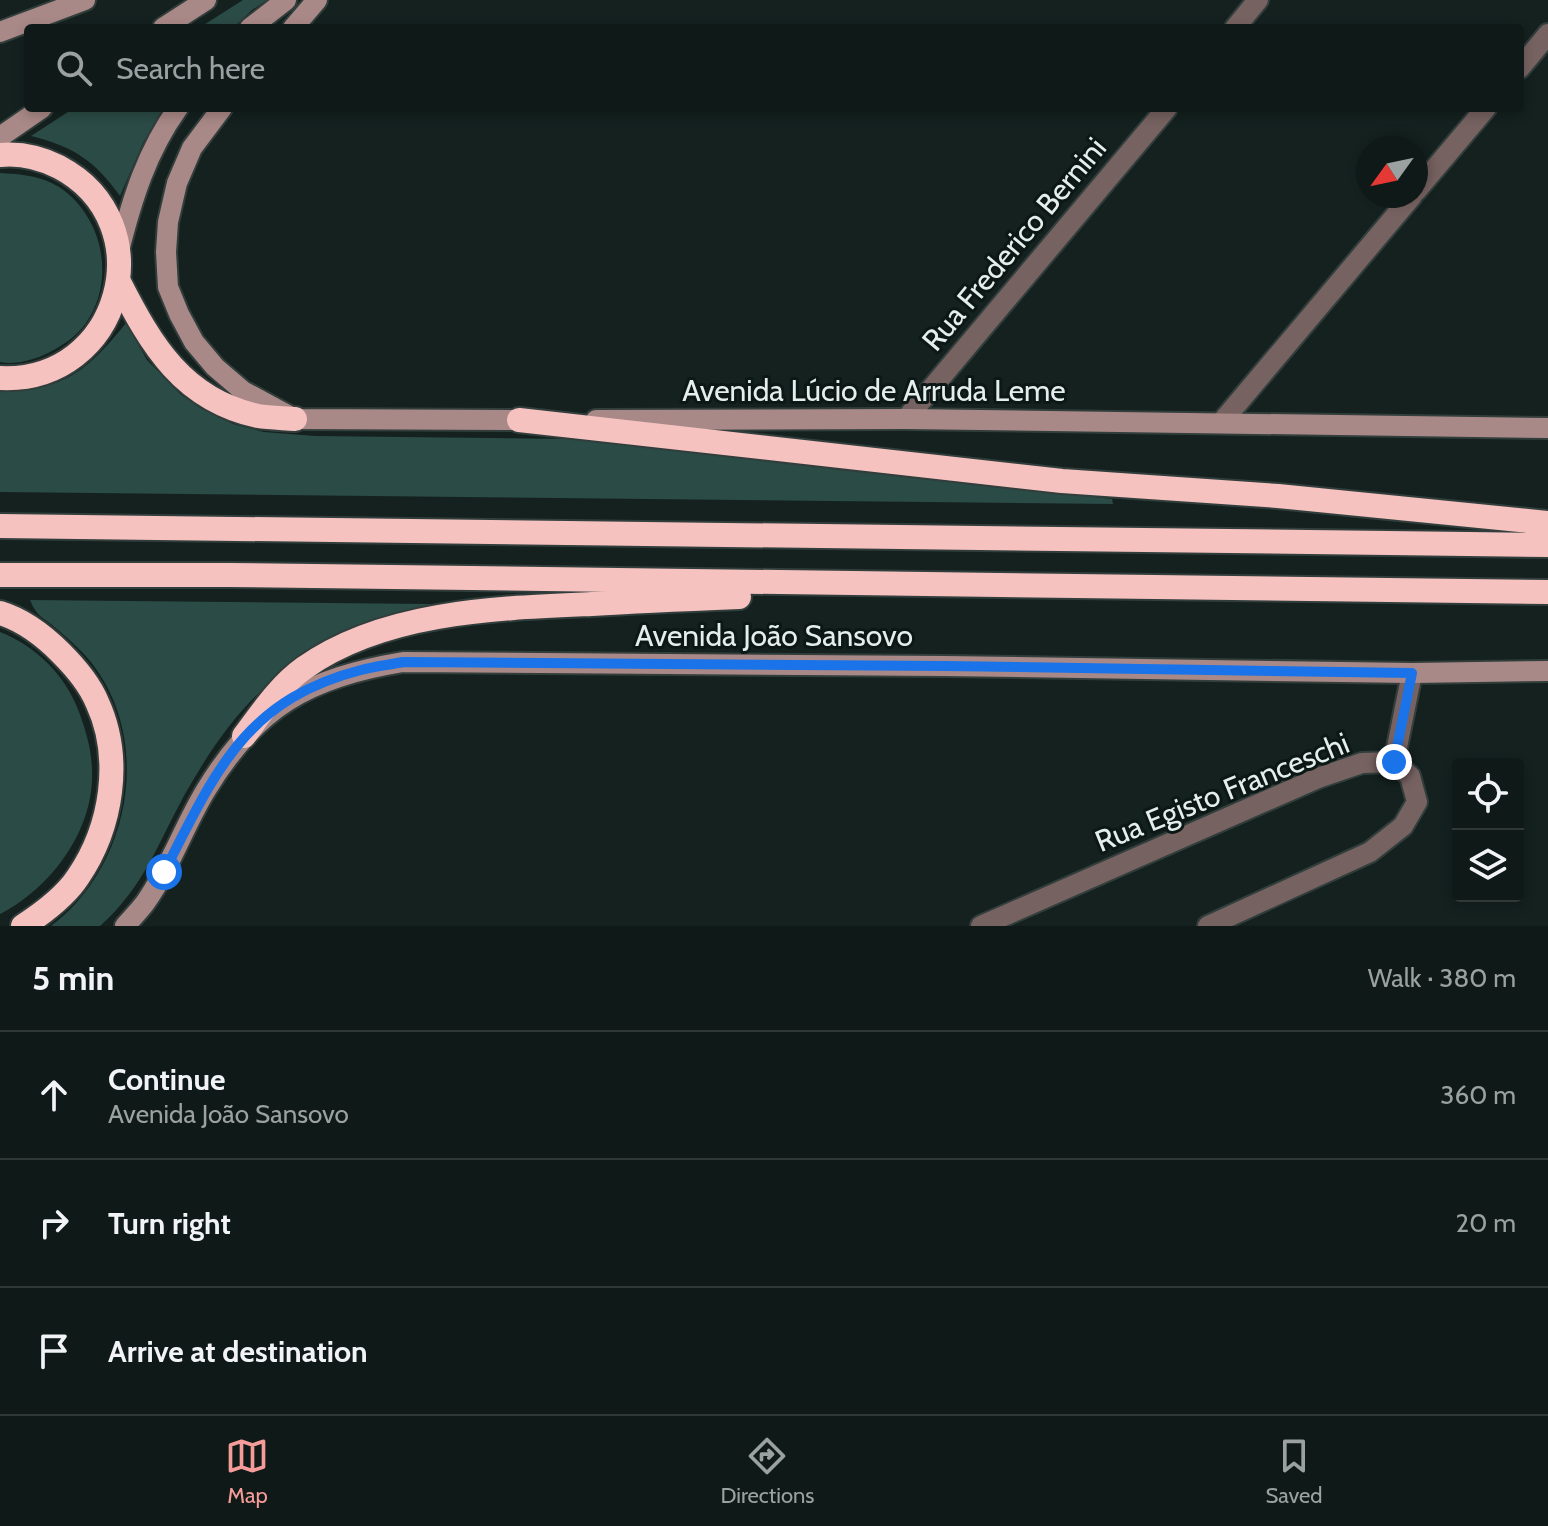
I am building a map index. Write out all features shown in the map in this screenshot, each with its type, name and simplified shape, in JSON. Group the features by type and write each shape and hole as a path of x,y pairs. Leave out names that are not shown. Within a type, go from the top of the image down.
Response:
{"highway":[{"path":"0,155 25,156 71,173 93,193 110,220 119,251 119,282 111,311 95,337 81,352 64,364 39,374 14,379 0,378"},
{"path":"119,282 151,341 171,367 196,389 228,407 259,416 295,419"},
{"path":"519,420 1062,481 1278,496 1548,523"},
{"path":"0,526 1548,545"},
{"path":"0,575 229,575 1548,592"},
{"path":"244,736 277,692 303,669 334,650 400,625 481,611 536,606 959,586"},
{"path":"0,613 48,639 78,670 98,702 108,737 112,768 110,799 104,823 77,879 45,911 23,926"}],"main road":[{"path":"0,32 85,0"},
{"path":"169,24 206,0"},
{"path":"255,24 286,0"},
{"path":"296,24 317,0"},
{"path":"0,137 36,112"},
{"path":"119,251 141,175 175,112"},
{"name":"Avenida Lúcio de Arruda Leme","path":"218,112 192,148 177,183 168,222 168,287 194,342 215,367 243,391 295,419 906,419 1548,428"},
{"name":"Avenida João Sansovo","path":"125,926 145,903 206,791 244,736 269,712 302,691 363,669 403,662 929,665 1412,673 1548,671"}],"street":[{"path":"1238,24 1258,0"},
{"path":"1524,63 1548,34"},
{"name":"Rua Frederico Bernini","path":"906,419 1164,112"},
{"path":"1428,177 1483,112"},
{"path":"1221,423 1402,208"},
{"path":"1394,762 1412,673"},
{"name":"Rua Egisto Franceschi","path":"981,926 1318,778 1362,763 1394,762 1410,776 1417,802 1403,826 1370,852 1208,926"}],"green space":[{"path":"243,0 267,0 237,24 205,24"},
{"path":"68,112 162,112 143,143 120,196 101,173 82,157 31,136"},
{"path":"0,173 45,180 74,199 95,231 102,269 101,288 95,306 78,333 43,356 12,363 0,362"},
{"path":"126,323 147,360 180,394 233,424 264,432 315,436 571,439 1112,499 1113,504 0,492 0,391 41,387 72,375 99,354"},
{"path":"30,600 431,604 437,609 306,660 277,677 232,722 207,757 139,880 115,911 100,926 51,926 77,902 98,873 114,841 123,806 127,770 124,735 114,701 96,669 78,648 39,614"},
{"path":"0,632 37,654 66,686 84,726 92,772 86,815 66,855 36,889 0,914"}],"route":[{"path":"164,872 206,791 225,762 244,736 269,712 302,691 332,678 403,662 1412,673 1394,762"}]}
